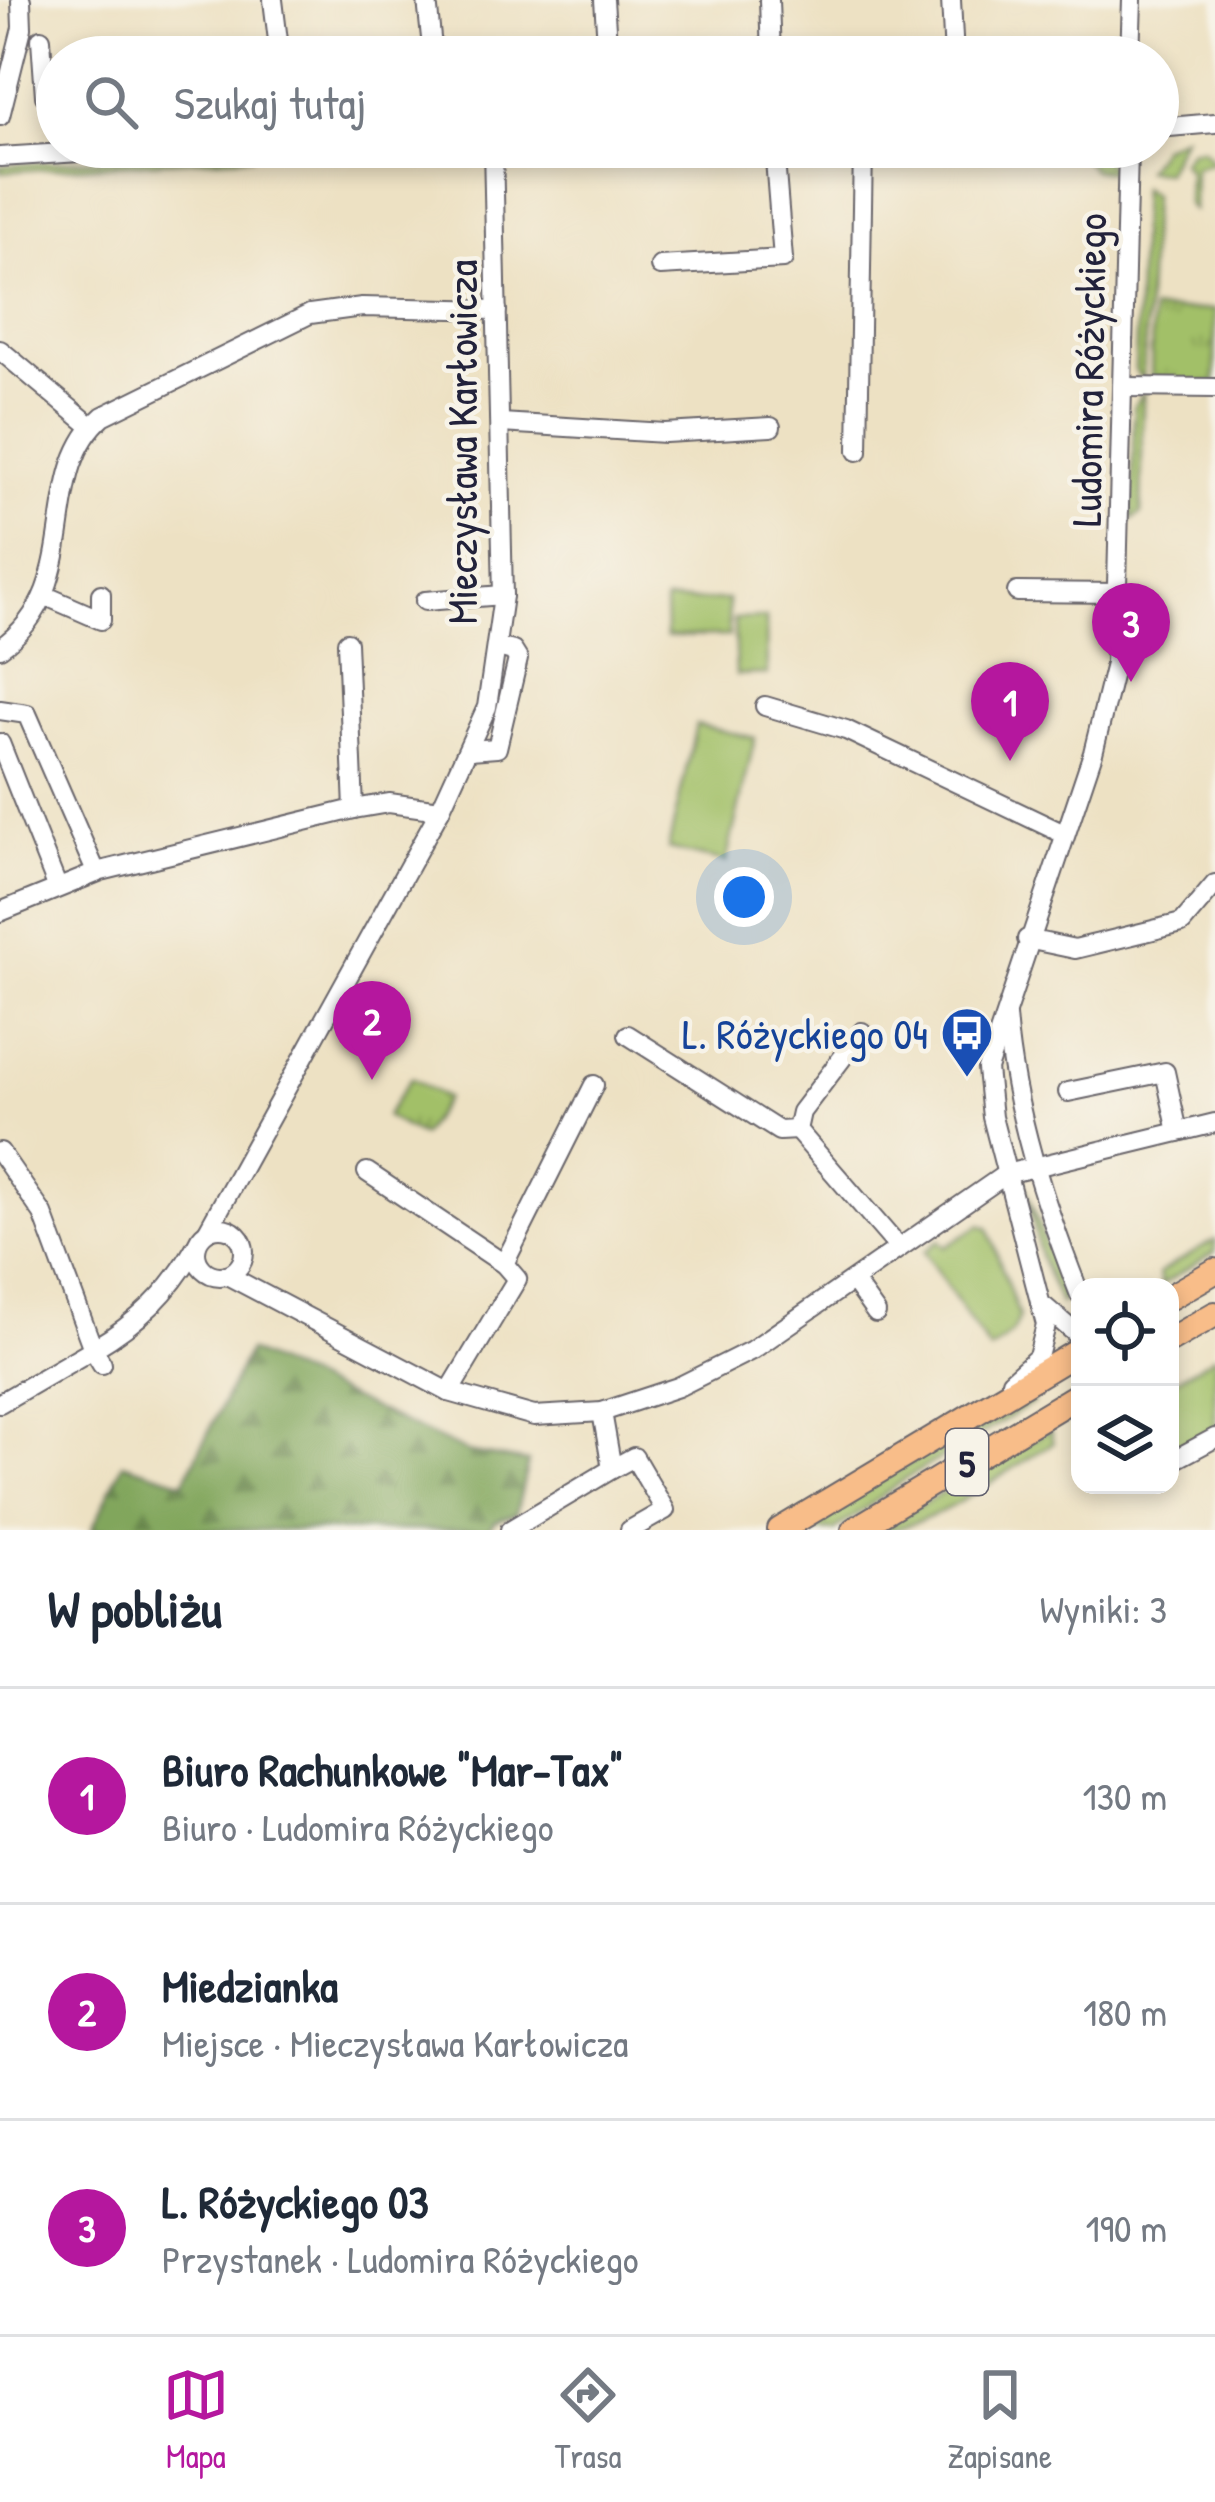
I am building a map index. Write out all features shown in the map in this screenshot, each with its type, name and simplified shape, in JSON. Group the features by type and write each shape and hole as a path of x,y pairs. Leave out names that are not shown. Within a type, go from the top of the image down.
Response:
{"main road":[{"path":"1179,1292 1215,1271"},
{"path":"1179,1335 1215,1314"},
{"name":"5","path":"780,1530 1071,1355"},
{"name":"5","path":"854,1530 1071,1399"}],"street":[{"path":"0,116 22,28 21,0"},
{"path":"273,0 277,36"},
{"path":"427,0 431,36"},
{"path":"604,0 607,36"},
{"path":"769,0 770,36"},
{"path":"950,0 953,36"},
{"path":"1131,36 1132,0"},
{"path":"1179,126 1215,123"},
{"path":"0,158 36,156"},
{"name":"Mieczysława Karłowicza","path":"167,1292 238,1178 440,810 487,707 503,595 494,168"},
{"path":"660,266 782,259 776,168"},
{"path":"858,451 863,168"},
{"name":"Ludomira Różyckiego","path":"1045,1306 1030,1272 987,1092 987,1070 1107,706 1120,593 1128,168"},
{"path":"0,648 27,626 46,596 71,471 91,426 114,409 310,314 362,307 497,310"},
{"path":"0,350 91,426"},
{"path":"1124,387 1215,388"},
{"path":"501,423 665,433 771,427"},
{"path":"1017,592 1120,593"},
{"path":"46,596 101,620 100,594"},
{"path":"425,601 503,595"},
{"path":"347,641 354,809"},
{"path":"766,706 846,730 1064,834"},
{"path":"0,710 27,714 96,872"},
{"path":"0,743 57,886"},
{"path":"0,912 96,872 354,809 389,802 440,810"},
{"path":"1027,939 1075,949 1182,923 1215,884"},
{"name":"Ludomira Różyckiego","path":"1005,1005 1010,1054 1036,1166 1052,1226 1074,1278"},
{"path":"797,1130 801,1112 862,1032"},
{"path":"628,1035 778,1131 797,1130"},
{"path":"1068,1092 1165,1072 1178,1132"},
{"path":"504,1264 594,1084"},
{"path":"264,1291 198,1261 202,1238 235,1232 264,1291 284,1309 449,1392 534,1416 602,1412 665,1393 737,1358 1006,1174 1215,1123"},
{"path":"797,1130 899,1248"},
{"path":"0,1152 43,1214 97,1356"},
{"path":"367,1172 504,1264 517,1280 449,1392"},
{"name":"Mieczysława Karłowicza","path":"235,1232 238,1178"},
{"path":"0,1402 97,1356 167,1292 218,1274 244,1255"},
{"path":"1179,1283 1215,1271"},
{"path":"853,1281 876,1313"},
{"path":"1045,1306 1071,1329"},
{"path":"981,1409 1038,1357 1045,1306"},
{"path":"602,1412 612,1469"},
{"path":"1179,1457 1215,1438"},
{"path":"510,1530 634,1457 664,1510 630,1530"}],"green space":[{"path":"1202,148 1213,162 1194,167 1193,210 1187,204 1188,170 1181,162 1190,150"},
{"path":"36,164 36,168 63,168 0,172 0,166"},
{"path":"1141,188 1152,195 1143,381 1135,370"},
{"path":"1152,310 1215,310 1215,383 1151,383"},
{"path":"1143,393 1141,514 1132,520 1134,405"},
{"path":"728,600 729,636 666,637 665,601"},
{"path":"766,618 767,674 736,675 734,619"},
{"path":"696,725 755,738 726,862 668,849"},
{"path":"411,1078 446,1098 421,1136 386,1116"},
{"path":"1025,1184 1065,1300 1060,1303 1041,1259"},
{"path":"980,1225 988,1228 1019,1317 1012,1333 990,1351 924,1252 939,1240 945,1247"},
{"path":"1215,1240 1215,1252 1172,1278 1160,1278 1159,1273"},
{"path":"248,1351 467,1452 528,1462 516,1514 495,1521 488,1530 92,1530 123,1463 184,1482"},
{"path":"1215,1356 1215,1429 1179,1447 1179,1386 1179,1378"},
{"path":"1027,1393 1033,1403 905,1479 835,1530 798,1530"},
{"path":"1050,1430 1053,1443 968,1497 921,1520 878,1530"}],"place":[{"name":"L. Różyckiego 03","path":"1131,682"},
{"name":"Biuro Rachunkowe \"Mar-Tax\"","path":"1010,761"},
{"name":"L. Różyckiego 04","path":"967,1079"},
{"name":"Miedzianka","path":"372,1080"}]}
